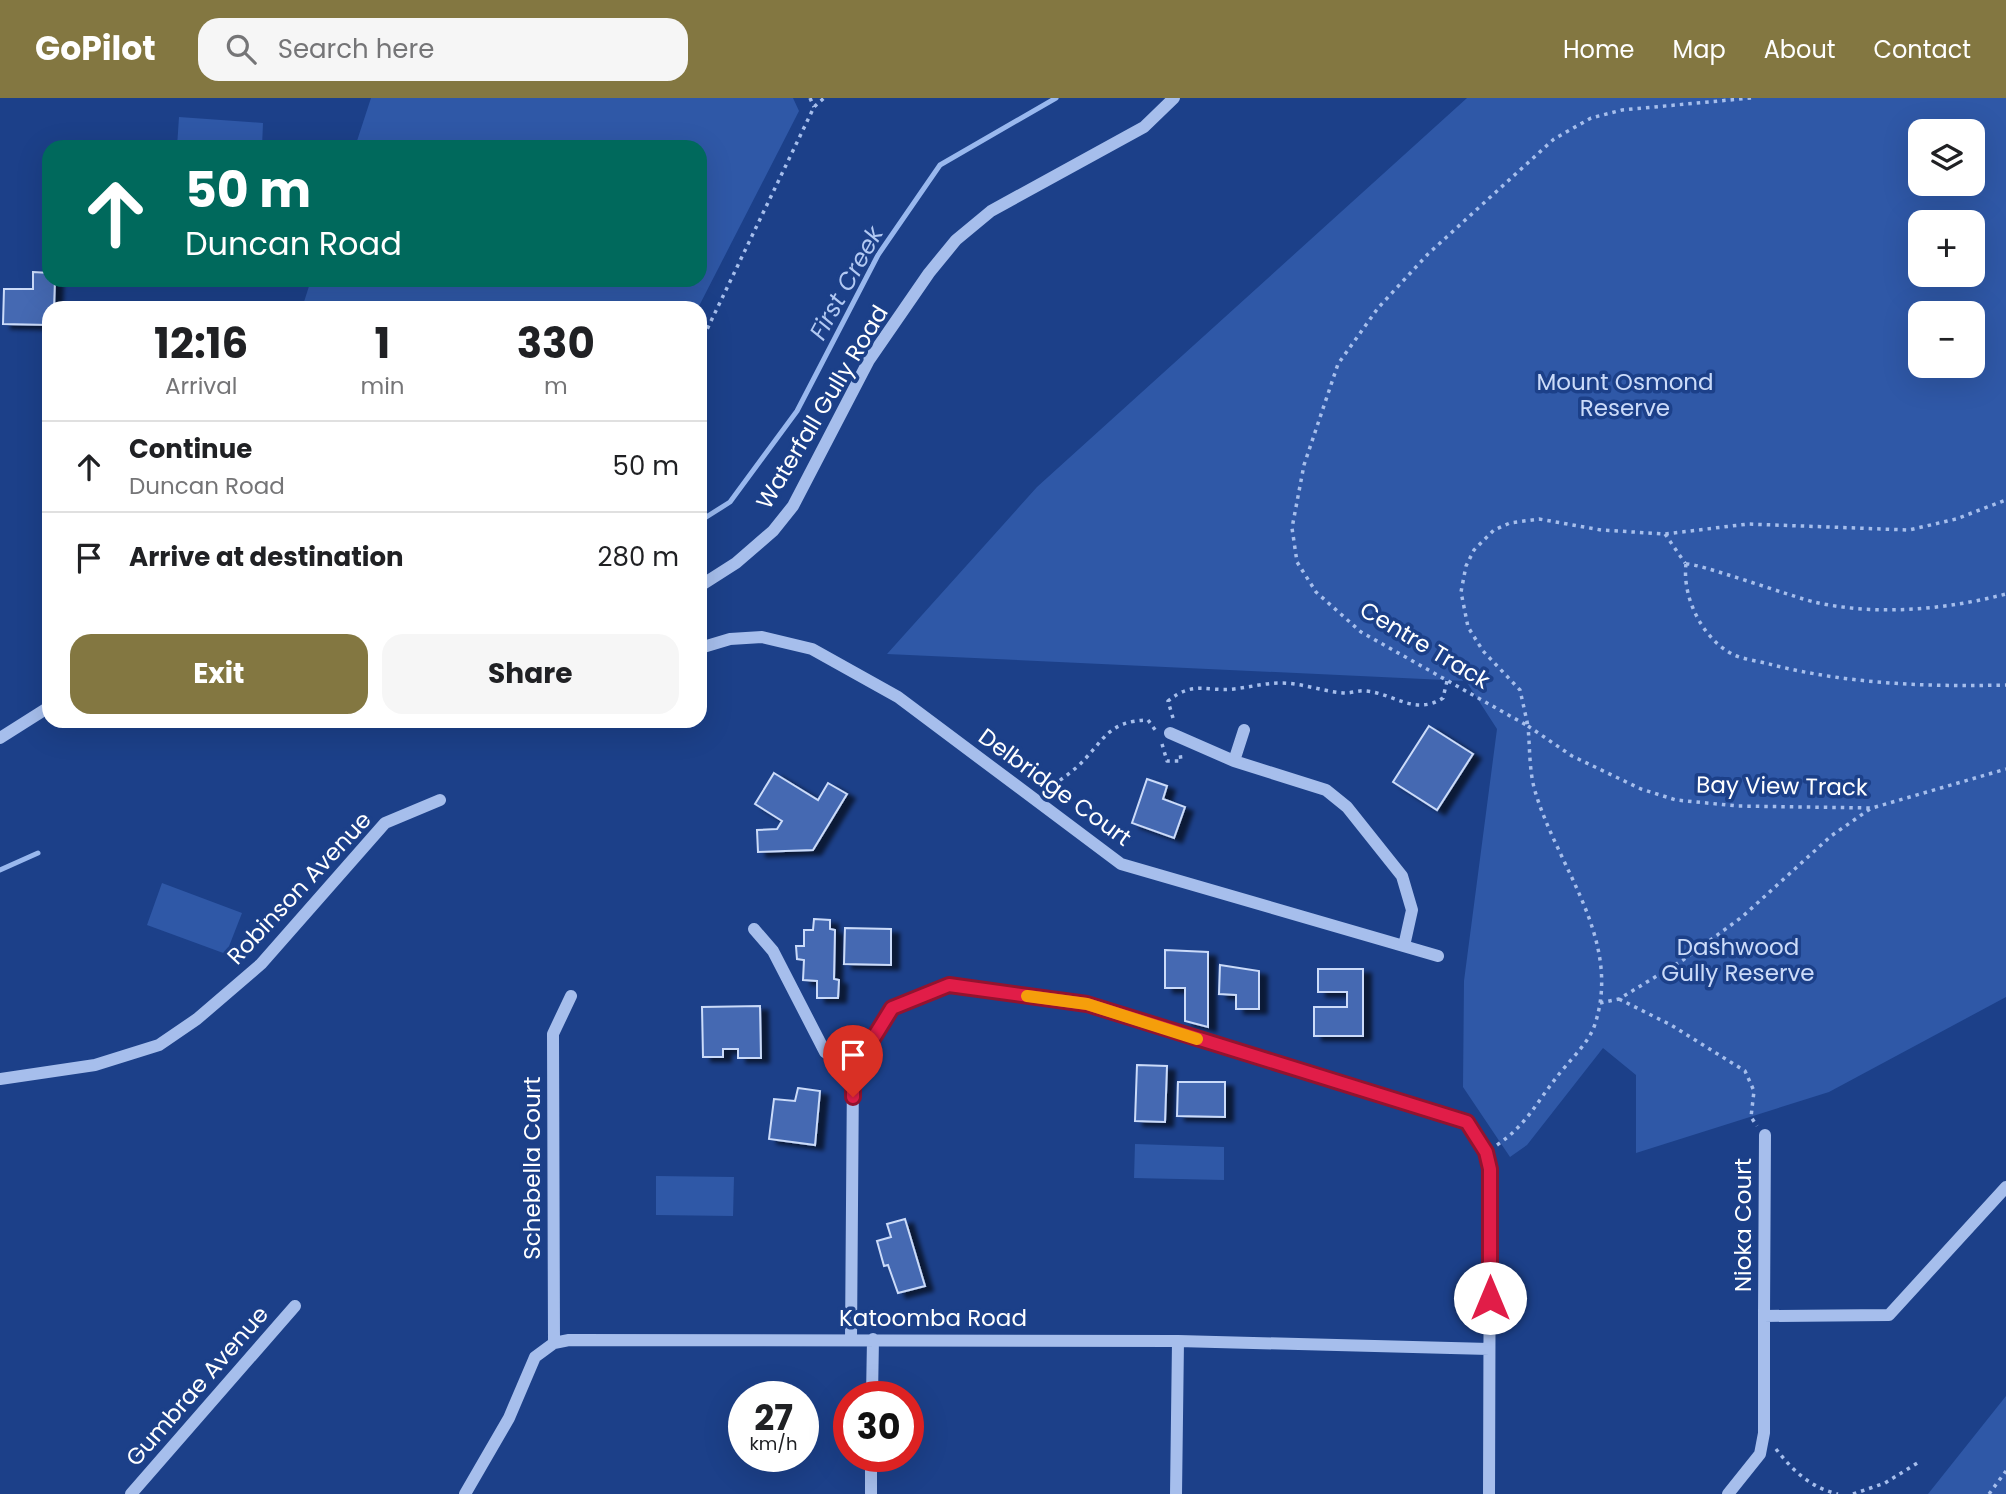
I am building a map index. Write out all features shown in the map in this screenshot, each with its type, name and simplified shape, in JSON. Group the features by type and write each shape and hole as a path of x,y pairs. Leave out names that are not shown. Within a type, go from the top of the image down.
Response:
{"street":[{"name":"Waterfall Gully Road","path":"707,582 736,563 773,531 793,506 869,360 929,272 957,240 991,211 1143,127 1174,98"},
{"name":"Delbridge Court","path":"707,646 730,639 762,636 812,649 898,697 1121,864 1438,956"},
{"path":"0,738 42,711"},
{"path":"1234,761 1244,730"},
{"path":"1172,733 1234,761 1326,790 1347,807 1402,876 1412,910 1404,946"},
{"name":"Robinson Avenue","path":"0,1079 95,1065 159,1045 197,1020 261,964 385,823 440,800"},
{"path":"754,929 773,951 825,1052 853,1071"},
{"path":"851,1339 853,1071 892,1008 949,985 1087,1004 1467,1122 1486,1152 1490,1169 1489,1494"},
{"name":"Schebella Court","path":"554,1343 553,1034 570,996"},
{"name":"Nioka Court","path":"1764,1433 1765,1135"},
{"path":"1764,1316 1889,1315 2006,1187"},
{"name":"Gumbrae Avenue","path":"131,1494 295,1306"},
{"path":"872,1381 873,1339"},
{"name":"Katoomba Road","path":"554,1343 569,1340 873,1339 1178,1341 1489,1349"},
{"path":"1176,1494 1178,1341"},
{"path":"465,1494 509,1418 535,1357 554,1343"},
{"path":"1728,1494 1760,1454 1764,1433"},
{"path":"871,1472 871,1494"}],"path":[{"path":"810,98 814,107"},
{"path":"707,329 814,107 824,98"},
{"name":"Centre Track","path":"1528,726 1361,632 1316,593 1297,562 1292,528 1304,465 1338,364 1378,308 1420,263 1554,139 1591,118 1622,110 1751,98"},
{"name":"Centre Track","path":"1528,726 1520,690 1483,651 1468,627 1461,592 1466,566 1474,550 1494,530 1510,523 1539,519 1601,530 1665,534 1748,524 1909,530 1956,519 2006,500"},
{"path":"1665,534 1686,564 1692,608 1715,642 1734,655 1797,671 1896,685 2006,685"},
{"path":"1686,564 1693,562 1716,573 1813,602 1852,608 1917,609 2006,594"},
{"path":"1031,797 1078,766 1104,735 1117,725 1148,720 1160,737 1167,761 1181,761 1172,733 1168,701 1195,687 1233,689 1256,683 1267,686 1281,683 1346,693 1366,691 1414,706 1432,705 1443,698 1447,681"},
{"path":"1486,1152 1519,1130 1593,1030 1600,1003 1602,978 1598,939 1534,789 1528,726"},
{"name":"Bay View Track","path":"1528,726 1572,756 1641,789 1676,800 1738,806 1872,808 2006,769"},
{"path":"1600,1003 1619,999 1683,960 1742,917 1831,836 1872,808"},
{"path":"1619,999 1671,1026 1745,1071 1754,1091 1751,1117 1765,1135"},
{"path":"1764,1433 1792,1470 1823,1491 1838,1494"},
{"path":"1853,1494 1885,1483 1919,1462"},
{"path":"1989,1494 2006,1471"}],"green space":[{"path":"371,98 793,98 799,111 702,301 304,301 309,287 707,287 707,140 357,140"},
{"name":"Mount Osmond Reserve","path":"1467,98 2006,98 2006,997 1829,1092 1636,1153 1636,1075 1603,1048 1527,1145 1510,1157 1463,1087 1464,981 1497,729 1466,681 887,654 1037,487"},
{"path":"179,117 263,123 262,140 177,140"},
{"path":"162,883 242,913 226,954 147,925"},
{"path":"1135,1144 1224,1147 1224,1180 1134,1178"},
{"path":"656,1176 734,1177 733,1216 656,1215"},
{"path":"2006,1396 2006,1494 1928,1494"}],"building":[{"path":"33,272 42,273 42,287 55,287 54,301 42,301 42,325 3,324 4,289 33,289"},
{"path":"1429,726 1473,754 1437,810 1393,782"},
{"path":"774,773 818,800 828,783 847,794 813,850 758,852 757,830 777,829 782,821 755,804"},
{"path":"1147,779 1167,786 1163,799 1185,807 1174,838 1132,823"},
{"path":"814,919 830,920 830,929 835,930 834,979 839,980 838,998 817,998 817,981 803,980 804,960 797,959 796,946 804,946 804,930 813,930"},
{"path":"845,928 891,929 891,965 844,964"},
{"path":"1165,950 1208,952 1208,1027 1185,1021 1185,988 1165,988"},
{"path":"1220,965 1259,971 1259,1009 1236,1009 1236,995 1219,994"},
{"path":"1318,969 1363,969 1363,1036 1314,1036 1314,1007 1347,1007 1347,992 1318,992"},
{"path":"760,1006 761,1058 738,1058 738,1049 723,1049 723,1057 703,1057 702,1007"},
{"path":"1137,1065 1167,1066 1165,1122 1135,1121"},
{"path":"1178,1082 1225,1082 1225,1117 1177,1116"},
{"path":"798,1088 820,1091 815,1145 769,1139 774,1099 795,1101"},
{"path":"905,1219 925,1286 898,1293 888,1265 884,1266 877,1241 891,1237 887,1224"}],"waterway":[{"name":"First Creek","path":"707,517 730,502 797,411 878,255 940,165 1056,98"},
{"name":"First Creek","path":"0,870 38,853"}],"slow traffic":[{"path":"1027,996 1087,1004 1197,1039"}],"route":[{"path":"853,1097 853,1071 892,1008 949,985 1087,1004 1379,1094 1467,1122 1486,1152 1490,1169 1490,1298"}],"park label":[{"name":"Dashwood Gully Reserve","path":"1738,960"}]}
